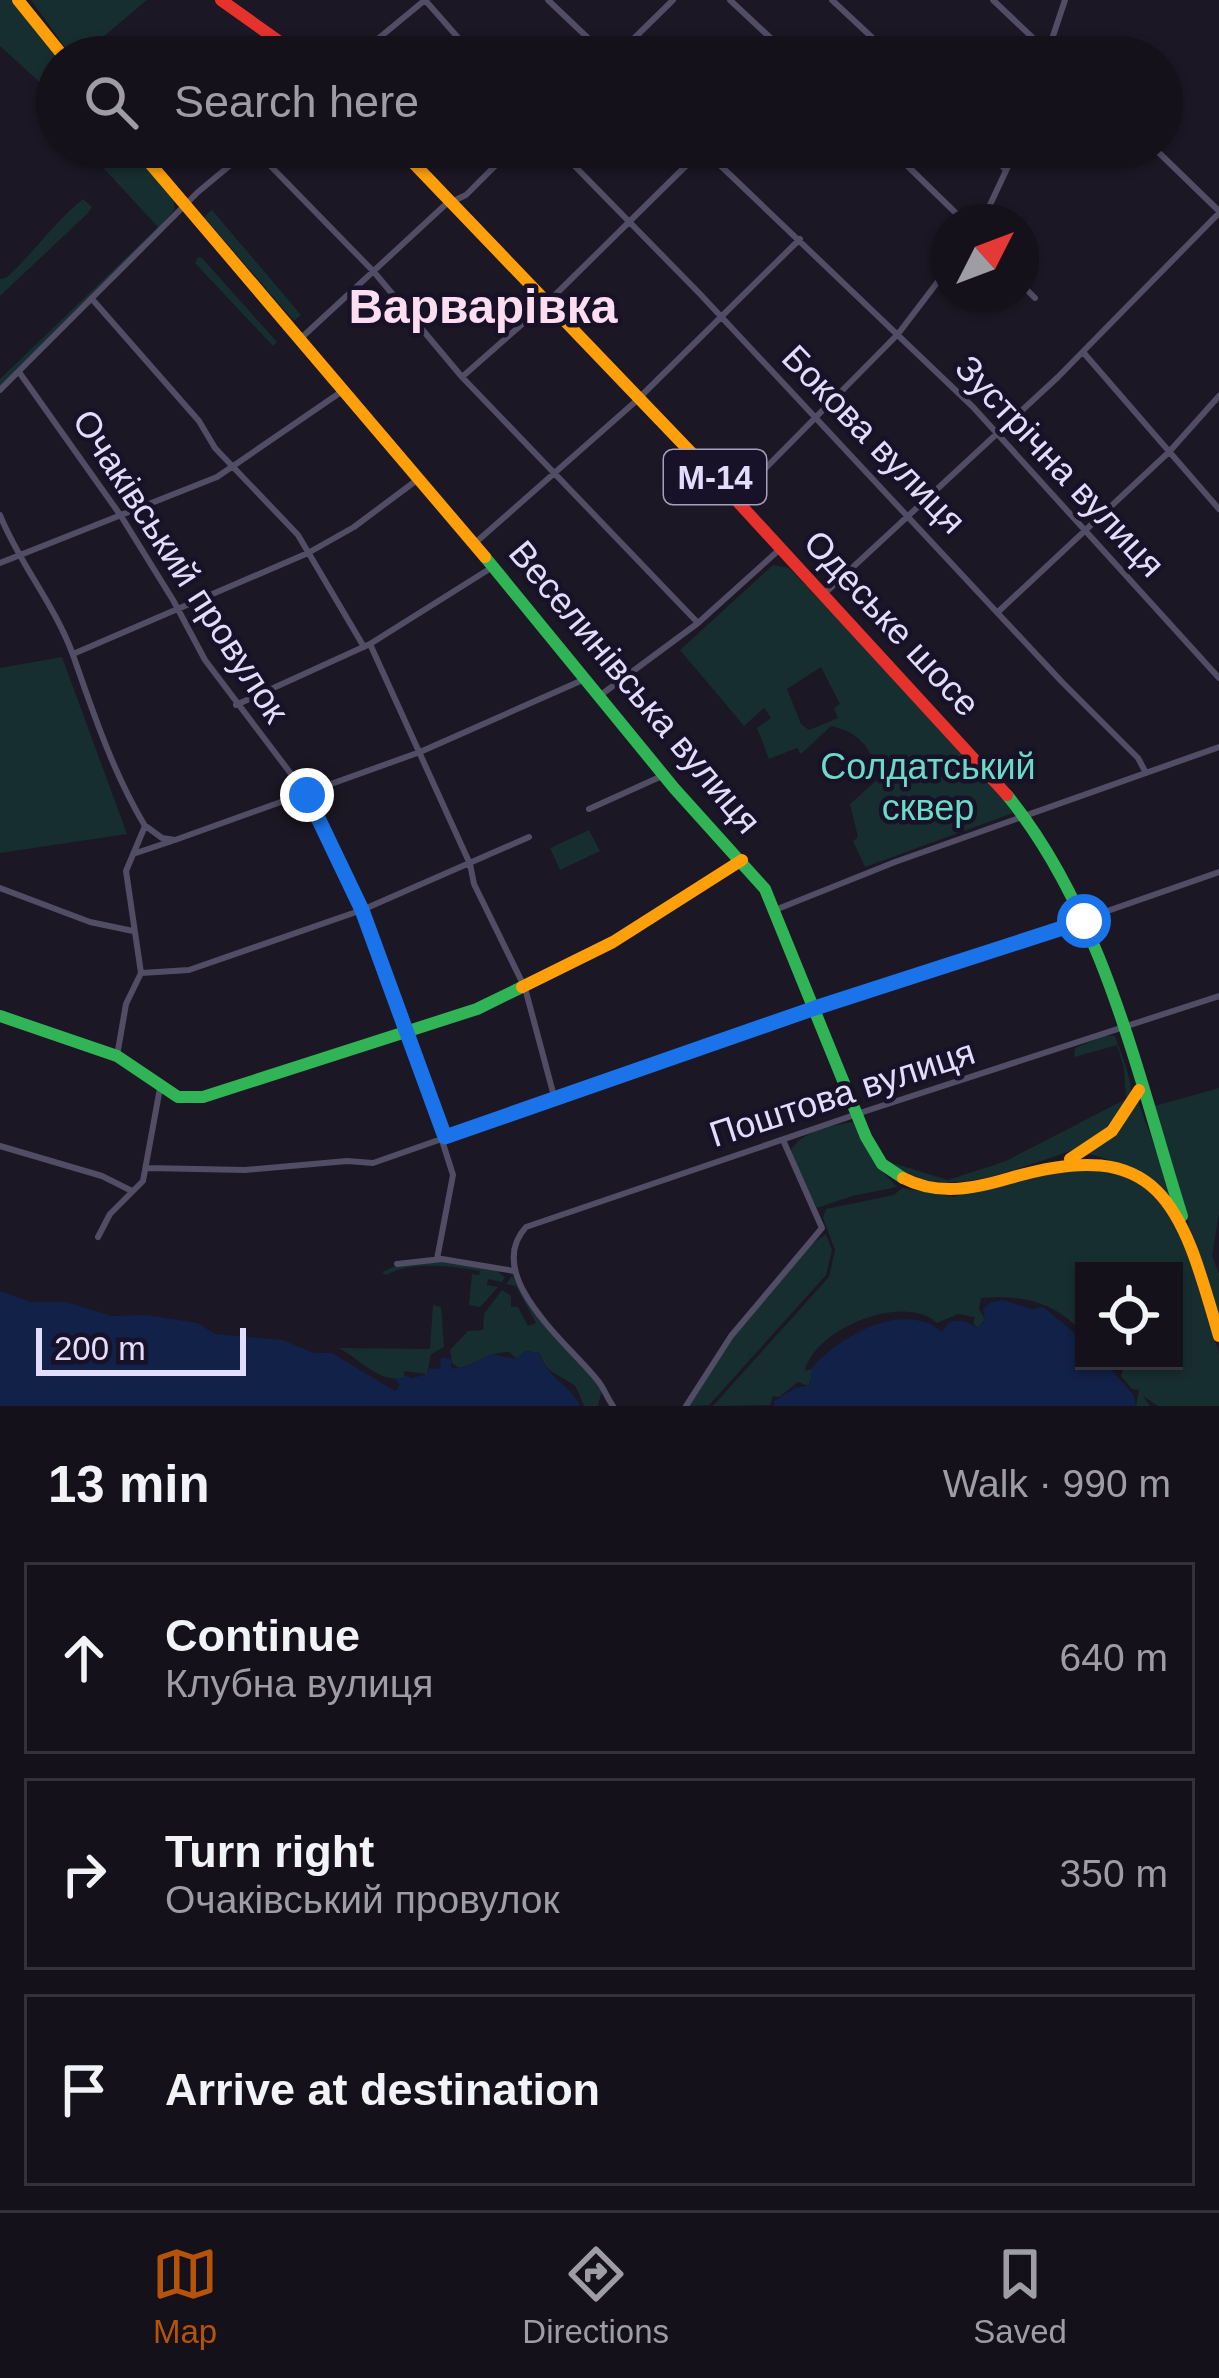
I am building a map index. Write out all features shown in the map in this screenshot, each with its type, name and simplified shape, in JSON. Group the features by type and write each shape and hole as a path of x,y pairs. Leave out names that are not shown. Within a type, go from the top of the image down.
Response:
{"main road":[{"path":"18,0 47,36"},
{"path":"221,0 272,36"},
{"name":"Веселинівська вулиця","path":"153,168 588,677 664,776 763,886 857,1114 884,1167 923,1189 965,1190 1067,1160"},
{"name":"Одеське шосе","path":"418,168 736,498 975,756 1023,815 1084,921 1189,1236"},
{"path":"0,1016 117,1056 178,1096 203,1096 408,1033 525,988 632,932 742,860"},
{"path":"1067,1160 1110,1136 1125,1119 1139,1087"},
{"name":"М-14","path":"1067,1160 1111,1164 1136,1175 1160,1194 1189,1236 1219,1336"}],"street":[{"path":"381,36 425,0 457,36"},
{"path":"548,0 588,36"},
{"path":"635,36 674,0"},
{"path":"730,0 769,36"},
{"path":"832,0 871,36"},
{"path":"993,0 1030,36"},
{"path":"1055,36 1065,0"},
{"path":"0,391 228,168"},
{"path":"272,168 374,272 462,377 698,623"},
{"path":"299,340 493,168"},
{"name":"Бокова вулиця","path":"576,168 722,316 1138,758 1146,773"},
{"path":"462,377 548,301 682,168"},
{"name":"Зустрічна вулиця","path":"724,168 996,434 1219,678"},
{"path":"910,168 947,204"},
{"path":"1004,168 1008,172"},
{"path":"991,204 1009,168"},
{"path":"823,594 1083,352 1219,212 1174,168"},
{"path":"475,543 640,397 800,239"},
{"path":"736,498 898,334 931,291"},
{"path":"92,299 199,421 215,448 298,535 367,646 420,752 470,864 474,884 525,988 554,1100"},
{"path":"1083,352 1219,509"},
{"name":"Очаківський провулок","path":"19,372 121,516 236,705 307,795 362,910 445,1137 454,1175 436,1259"},
{"path":"0,563 235,468 343,390"},
{"path":"998,613 1169,452 1219,396"},
{"path":"73,654 308,553 354,527 420,478"},
{"path":"0,514 73,654 90,706 146,826 162,838 176,840"},
{"path":"602,694 698,623 781,548"},
{"path":"236,705 367,646 494,566"},
{"path":"133,854 420,752 588,677"},
{"path":"776,910 1023,815 1219,747"},
{"path":"589,809 664,776"},
{"path":"117,1056 126,1004 141,973 126,871 146,826"},
{"path":"141,973 190,970 362,910 529,837"},
{"path":"147,1168 245,1170 373,1163 1219,872"},
{"path":"0,889 90,922 135,931"},
{"name":"Поштова вулиця","path":"514,1270 514,1248 526,1227 1219,996"},
{"path":"98,1238 110,1214 147,1168 160,1088"},
{"path":"686,1406 731,1336 822,1228 783,1140"},
{"path":"0,1146 133,1191"},
{"path":"397,1264 436,1259 514,1270 543,1321 601,1384 610,1404"}],"green space":[{"path":"0,0 11,0 40,36 36,36 36,79 0,46"},
{"path":"31,0 147,0 104,36 57,36"},
{"path":"103,168 146,168 174,201 174,210 160,227 0,387 0,379 158,227"},
{"path":"83,199 92,207 88,213 0,296 0,279"},
{"path":"212,210 301,315 294,321 204,217"},
{"path":"198,257 277,342 273,346 195,263"},
{"name":"Солдатський сквер","path":"773,565 789,568 982,770 1013,813 865,867 853,841 858,837 850,804 876,781 864,744 831,726 801,754 797,748 769,759 757,728 771,718 764,708 744,726 680,650","holes":["821,667 840,704 834,708 838,718 809,730 801,724 787,689"]},
{"path":"62,657 127,834 0,853 0,668"},
{"path":"589,830 600,851 560,870 550,848"},
{"path":"1115,1036 1131,1092 1119,1118 1088,1144 1008,1172 957,1182 910,1175 889,1162 948,1180 1006,1161 1126,1099 1117,1045 1074,1057 1075,1048"},
{"path":"1219,1088 1219,1214 1212,1256 1219,1274 1219,1320 1151,1107"},
{"path":"1138,1101 1177,1209 1138,1174 1088,1154"},
{"path":"853,1122 877,1166 897,1187 817,1208 790,1154 807,1135"},
{"path":"1101,1165 1124,1175 1163,1203 1178,1223 1219,1353 1219,1406 1158,1406 1143,1396 1150,1406 1136,1406 1139,1390 1121,1376 1123,1370 1183,1370 1183,1262 1075,1262 1075,1325 1050,1307 1011,1298 981,1298 979,1309 985,1319 978,1328 975,1317 958,1314 937,1323 922,1314 883,1313 825,1341 805,1371 814,1373 808,1386 798,1382 779,1397 773,1396 770,1405 713,1406 829,1277 835,1250 823,1218 826,1209 894,1195 902,1188 954,1197 1053,1168"},
{"path":"826,1234 832,1250 826,1275 709,1405 689,1406 735,1334 812,1244"},
{"path":"442,1261 497,1271 505,1277 502,1282 488,1279 487,1285 498,1287 480,1307 469,1305 472,1274 480,1271 432,1266 382,1272 398,1265"},
{"path":"512,1276 548,1330 602,1389 598,1406 584,1406 575,1386 550,1370 540,1353 525,1351 517,1359 502,1352 459,1368 452,1363 450,1350 468,1331 483,1330 484,1314 502,1290 511,1296 511,1307 518,1307 528,1326 536,1323 516,1286 506,1284"},
{"path":"433,1305 441,1307 444,1347 431,1354 427,1374 404,1371 404,1378 386,1377 339,1348 430,1349"}],"water":[{"path":"0,1291 31,1302 66,1302 112,1316 146,1315 198,1323 215,1334 283,1340 314,1353 332,1353 395,1391 400,1385 395,1379 440,1369 441,1357 451,1359 451,1368 456,1368 491,1354 517,1359 525,1351 540,1353 580,1406 0,1406"},
{"path":"991,1302 1043,1307 1075,1333 1075,1370 1111,1370 1134,1395 1136,1406 774,1406 774,1401 795,1388 810,1385 817,1362 859,1332 876,1324 911,1319 942,1332 953,1321 978,1328 985,1320 983,1309"}],"traffic: fast":[{"path":"485,557 674,788 765,889 866,1137 882,1164 903,1178"},
{"path":"1007,795 1069,890 1093,942 1182,1216"},
{"path":"0,1016 117,1056 178,1097 203,1097 477,1009 522,987"}],"traffic: slow":[{"path":"18,0 47,36"},
{"path":"154,168 485,557"},
{"path":"418,168 726,489"},
{"path":"522,987 613,942 742,860"},
{"path":"1070,1159 1112,1131 1139,1090"},
{"path":"903,1178 956,1189 1061,1167 1102,1166 1134,1174 1158,1192 1177,1218 1219,1336"}],"traffic: jam":[{"path":"221,0 272,36"},
{"path":"726,489 1007,795"}],"district":[{"name":"Варварівка","path":"483,306"}],"route":[{"path":"307,795 362,910 445,1137 815,1008 1084,921"}]}
